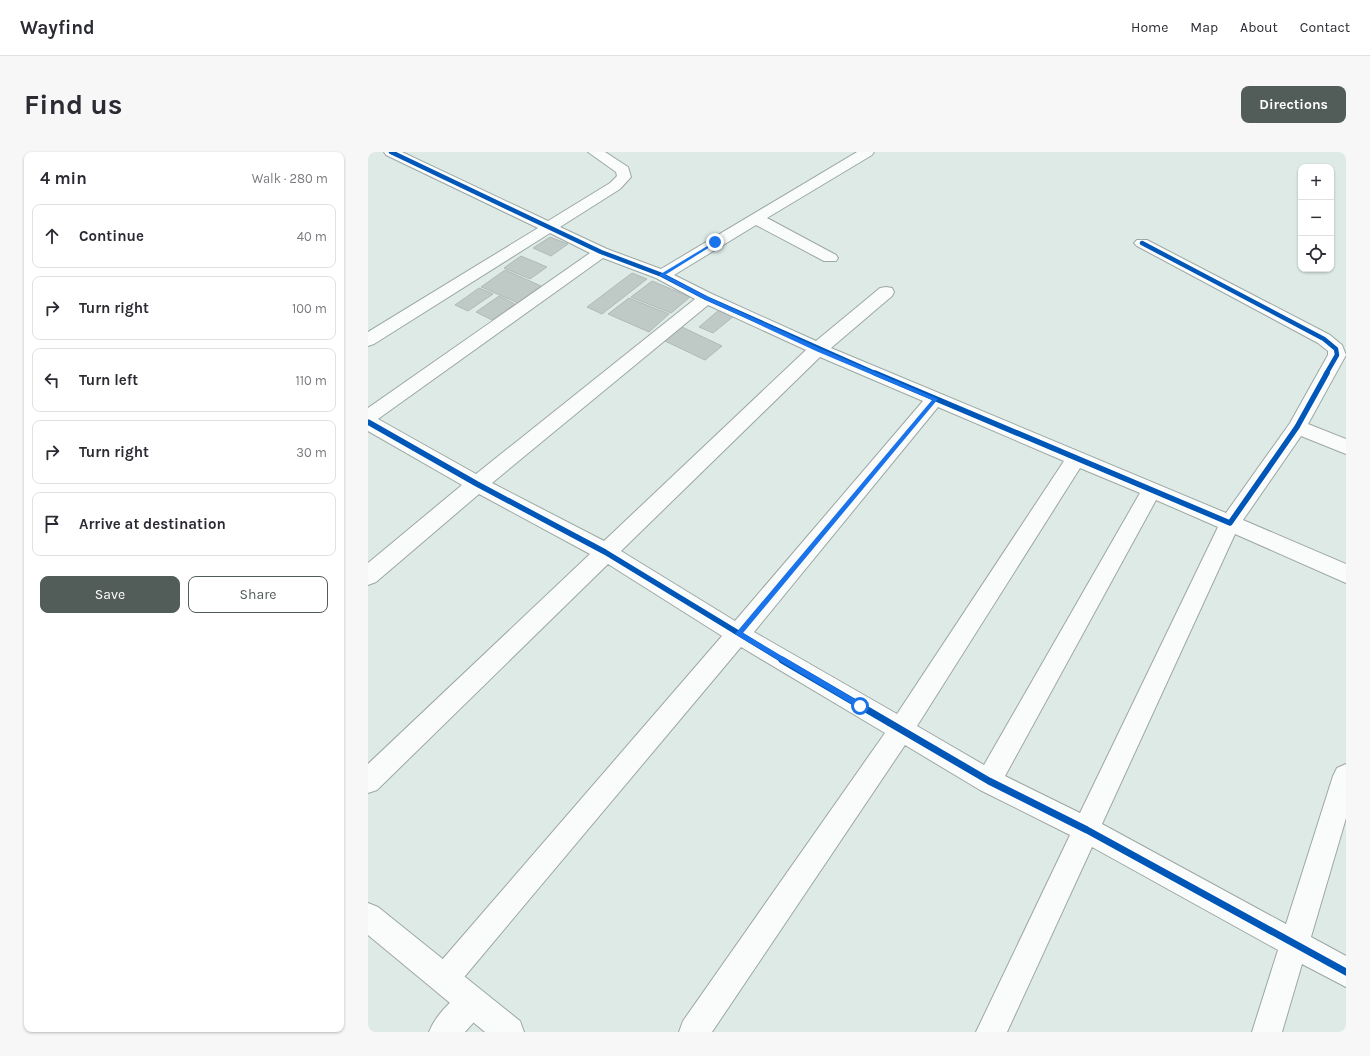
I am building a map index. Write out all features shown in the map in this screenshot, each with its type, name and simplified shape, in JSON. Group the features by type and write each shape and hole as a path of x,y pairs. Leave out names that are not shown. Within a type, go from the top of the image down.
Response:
{"street":[{"path":"391,152 601,252 662,275 706,298 818,350 1230,523 1346,574"},
{"path":"368,340 615,186 624,177 623,170 595,152"},
{"path":"662,275 867,152"},
{"path":"756,218 830,258"},
{"path":"992,1032 1230,523 1297,428 1337,354 1336,349 1324,339 1142,243"},
{"path":"368,417 601,252"},
{"path":"368,781 605,552 818,350 886,292"},
{"path":"368,576 477,484 706,298"},
{"path":"445,978 738,634 935,399"},
{"path":"368,422 477,484 605,552 738,634 989,781 1087,830 1346,972"},
{"path":"1297,428 1346,447"},
{"path":"694,1032 901,730 1076,459"},
{"path":"989,781 1152,490"},
{"path":"1267,1032 1346,776"},
{"path":"368,917 445,978 509,1032"},
{"path":"444,1032 473,1002"}],"building":[{"path":"550,237 568,244 551,256 533,248"},
{"path":"521,256 547,267 530,279 504,268"},
{"path":"505,270 541,286 518,303 481,287"},
{"path":"632,273 647,279 602,314 587,307"},
{"path":"652,281 690,297 671,313 631,297"},
{"path":"479,288 493,294 468,311 455,305"},
{"path":"499,296 515,304 492,320 476,312"},
{"path":"629,298 669,314 649,332 608,314"},
{"path":"719,310 734,316 713,333 699,327"},
{"path":"682,327 722,346 705,360 665,341"}],"cycle path":[{"path":"391,152 601,252 662,275 706,298 818,349 1230,523 1297,427 1337,355 1336,349 1324,339 1142,243"},
{"path":"368,422 477,484 605,552 738,634 989,781 1087,830 1346,972"}],"route":[{"path":"715,242 662,275 706,298 818,350 935,399 738,634 860,706"}]}
